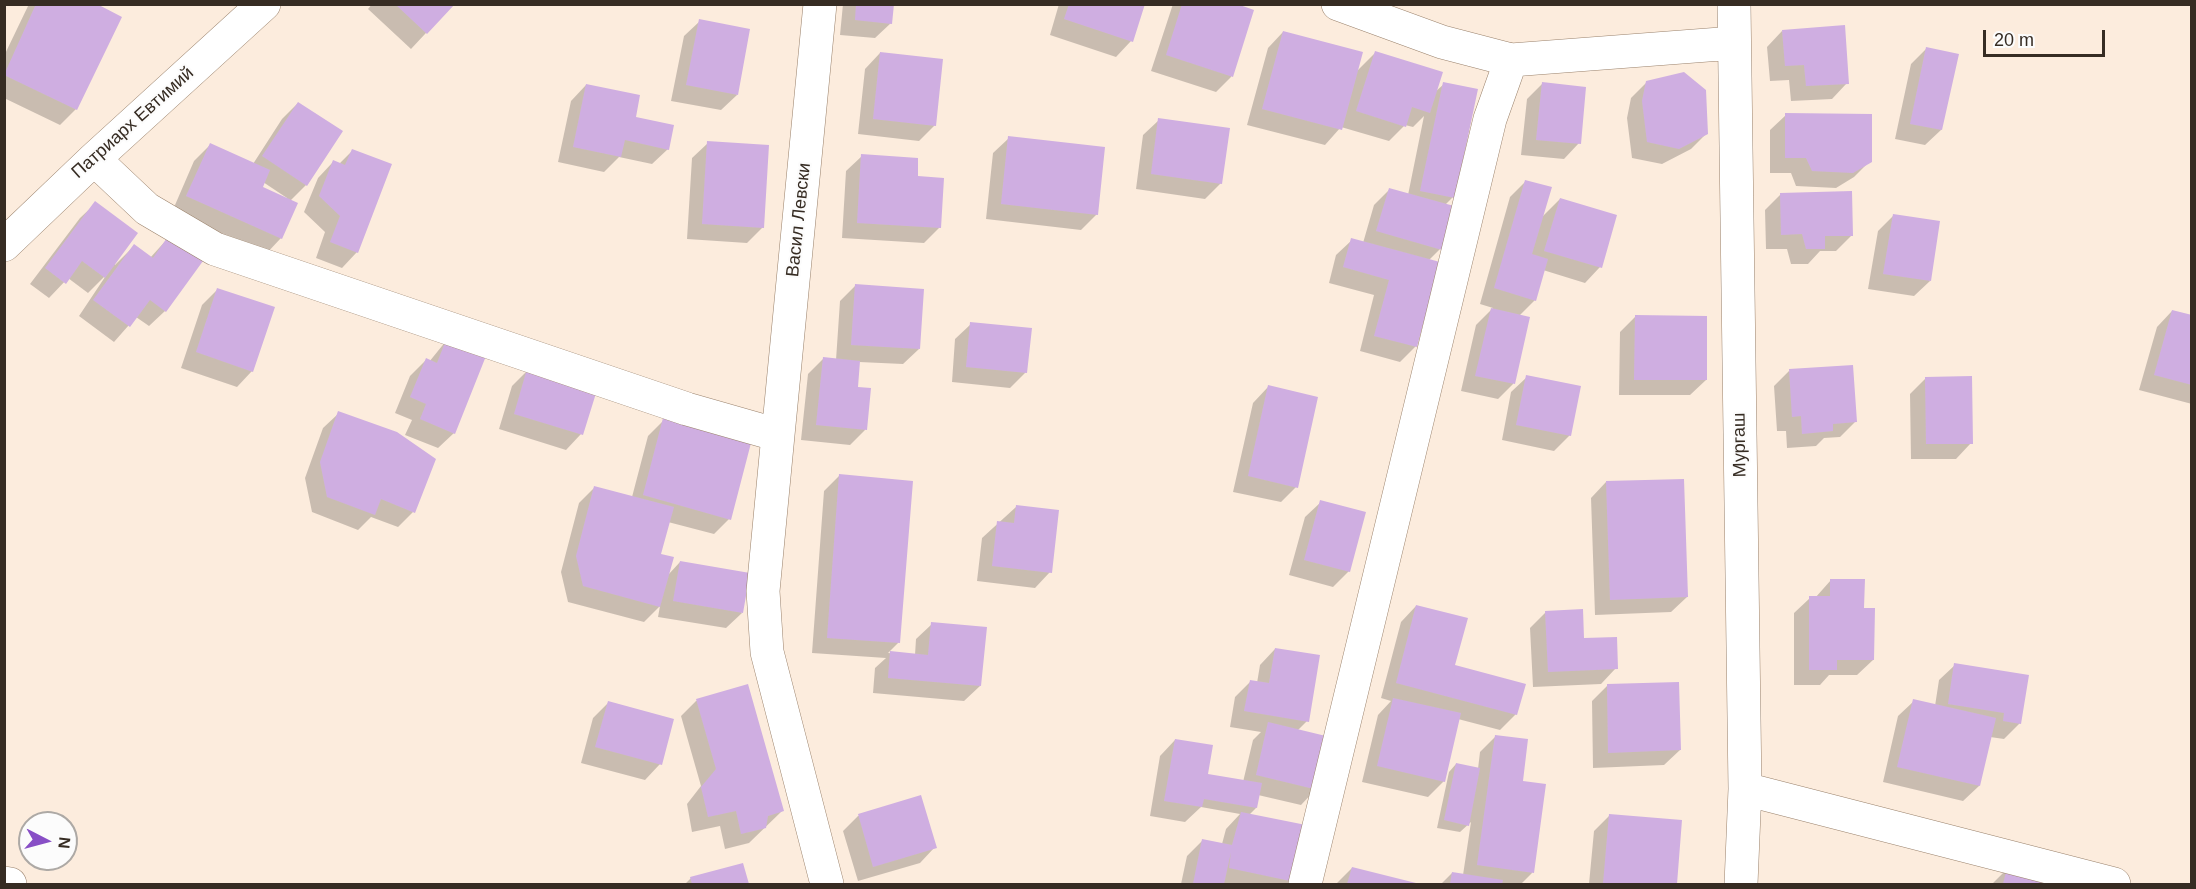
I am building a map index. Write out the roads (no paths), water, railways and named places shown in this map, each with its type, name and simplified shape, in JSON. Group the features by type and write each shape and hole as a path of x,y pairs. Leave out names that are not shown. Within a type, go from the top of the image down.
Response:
{"street":[{"name":"Патриарх Евтимий","path":"4,244 264,4"},
{"name":"Васил Левски","path":"820,4 764,591 766,652 827,885"},
{"path":"1338,4 1442,42 1511,60 1734,43"},
{"name":"Мургаш","path":"1734,4 1745,789 1742,885"},
{"path":"1305,885 1490,119 1511,60"},
{"path":"94,159 147,209 215,249 687,409 778,435"},
{"path":"1745,789 2114,885"},
{"path":"4,883 10,885"}]}
